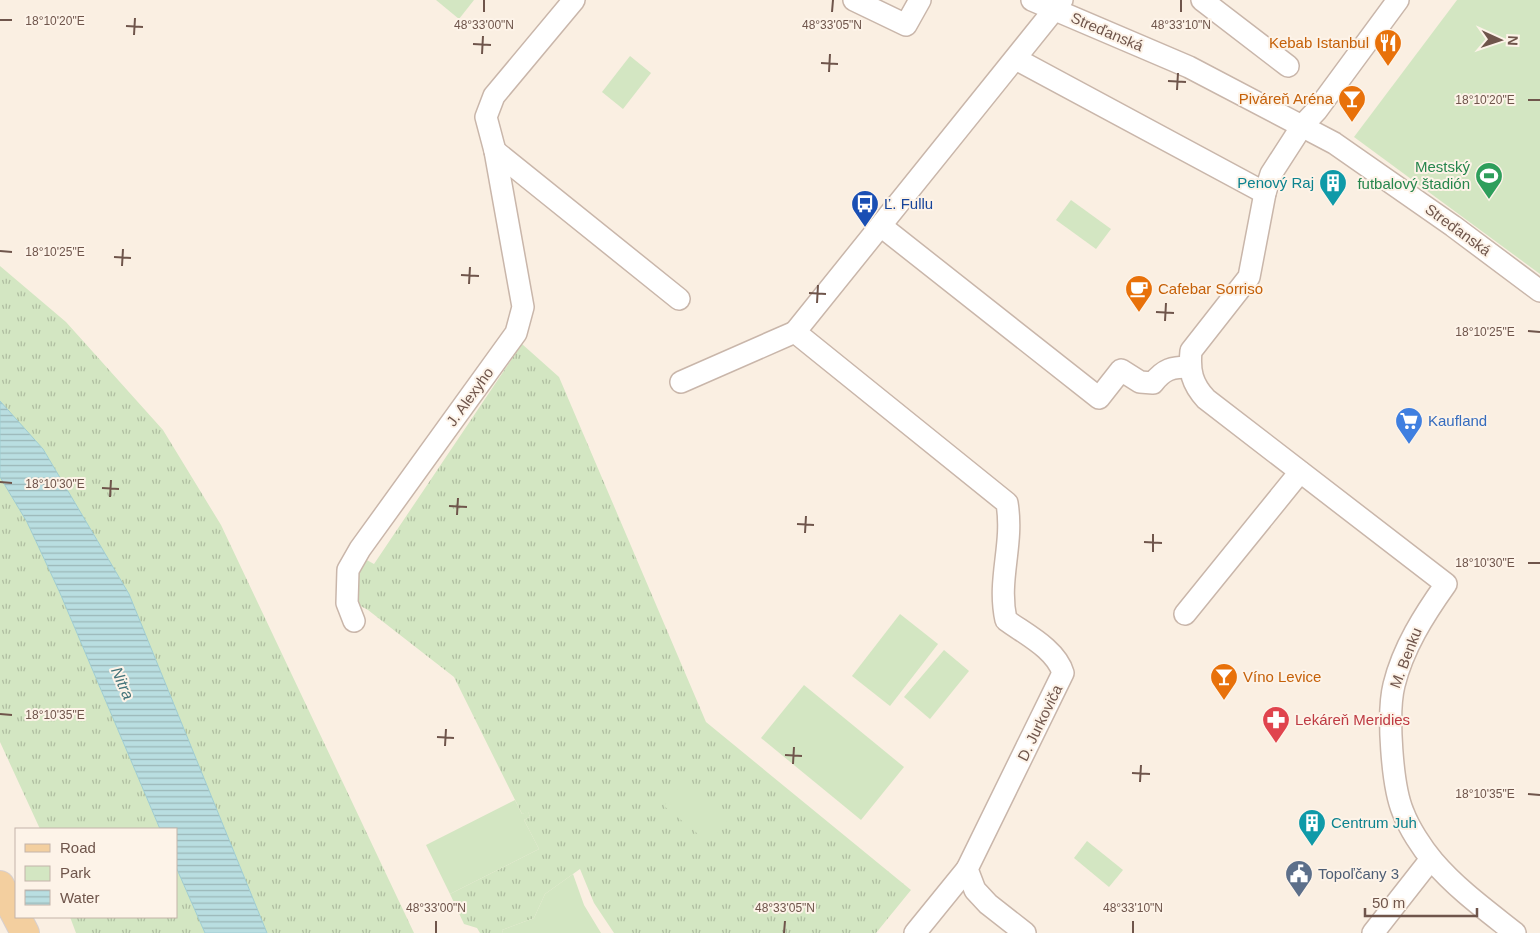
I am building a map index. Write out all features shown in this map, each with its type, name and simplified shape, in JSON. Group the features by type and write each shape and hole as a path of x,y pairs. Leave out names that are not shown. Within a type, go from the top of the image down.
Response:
{"main road":[{"path":"0,885 15,914"},
{"path":"17,918 25,933"}],"street":[{"name":"J. Alexyho","path":"354,621 347,603 348,570 360,549 516,333 523,307 495,150 486,117 494,96 574,0"},
{"path":"854,0 906,26 920,0"},
{"name":"Streďanská","path":"1033,0 1058,5 1189,67 1302,126 1350,154 1453,226 1540,291"},
{"path":"1202,0 1288,66"},
{"path":"1185,614 1300,472 1206,399 1192,380 1189,367 1191,352 1248,277 1265,193 1271,174 1302,126 1398,0"},
{"path":"682,382 796,332 1058,5"},
{"path":"1016,59 1265,193"},
{"path":"495,150 679,299"},
{"path":"881,226 1099,398 1121,370 1140,382 1153,383 1162,372 1174,367 1189,367"},
{"name":"D. Jurkoviča","path":"796,332 1007,503 1010,524 1001,599 1006,620 1054,656 1061,664 1064,673 967,869 915,933"},
{"name":"M. Benku","path":"1300,472 1446,584 1414,631 1394,684 1391,734 1394,768 1403,812 1431,859 1456,887 1515,933"},
{"path":"1373,933 1431,859"},
{"path":"967,869 975,890 988,904 1025,933"}],"green space":[{"path":"436,0 474,0 459,19"},
{"name":"Mestský futbalový štadión","path":"1457,0 1540,0 1540,274 1354,137"},
{"path":"630,56 651,73 623,109 602,92"},
{"path":"1071,200 1111,229 1096,249 1056,220"},
{"path":"0,266 66,322 163,430 221,525 414,933 76,933 70,918 178,918 178,828 40,828 0,742"},
{"path":"522,344 559,377 706,722 911,890 876,933 614,933 594,903 580,869 545,894 534,918 502,930 503,933 480,933 477,928 464,924 450,894 539,849 524,820 530,817 528,812 522,814 454,677 368,610 355,603 348,582 363,558 374,564"},
{"path":"900,614 938,644 890,706 852,676"},
{"path":"944,650 969,671 930,719 904,697"},
{"path":"804,685 904,767 861,820 761,738"},
{"path":"686,779 731,816 709,843 664,806"},
{"path":"515,800 522,814 528,811 530,817 524,820 539,849 450,894 426,845"},
{"path":"1087,841 1123,870 1109,887 1074,858"},
{"path":"573,874 584,905 601,933 503,933 502,930 534,918 545,894"}],"water":[{"name":"Nitra","path":"0,401 43,449 129,594 267,933 205,933 178,872 178,828 160,828 60,593 27,522 0,477"}],"place":[{"name":"Kebab Istanbul","path":"1388,67"},
{"name":"Piváreň Aréna","path":"1352,123"},
{"name":"Mestský futbalový štadión","path":"1489,200"},
{"name":"Penový Raj","path":"1333,207"},
{"name":"Ľ. Fullu","path":"865,228"},
{"name":"Cafebar Sorriso","path":"1139,313"},
{"name":"Kaufland","path":"1409,445"},
{"name":"Víno Levice","path":"1224,701"},
{"name":"Lekáreň Meridies","path":"1276,744"},
{"name":"Centrum Juh","path":"1312,847"},
{"name":"Topoľčany 3","path":"1299,898"}]}
